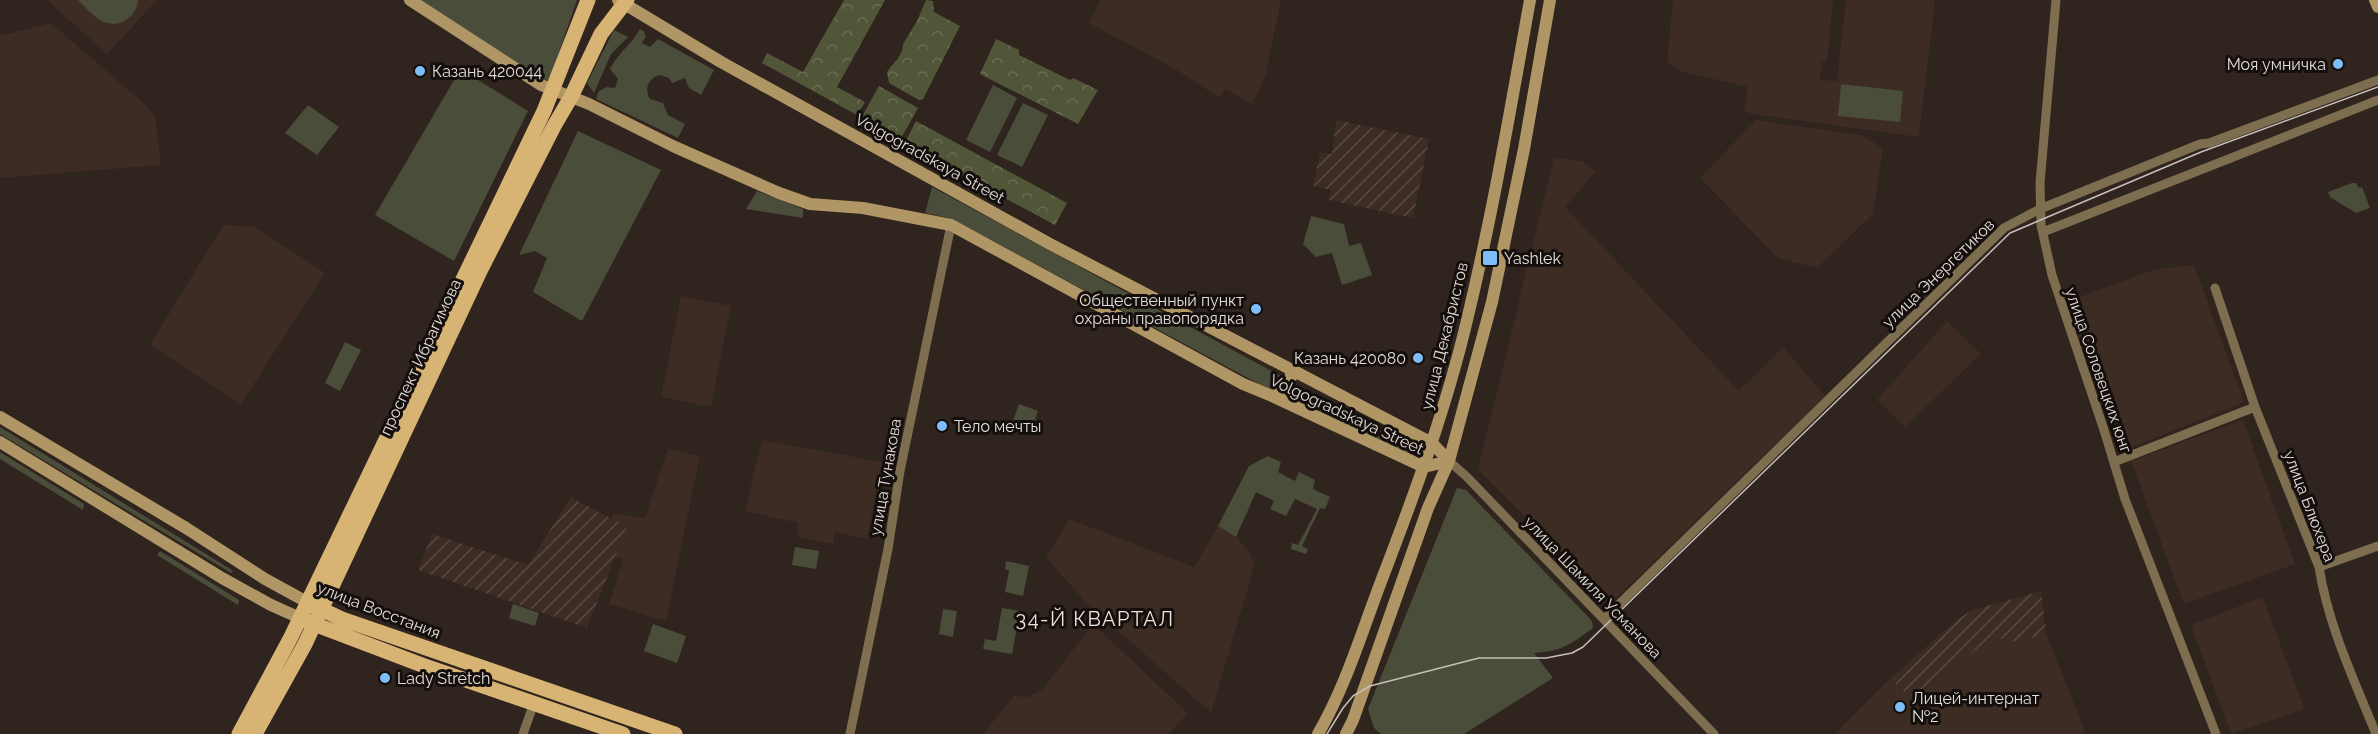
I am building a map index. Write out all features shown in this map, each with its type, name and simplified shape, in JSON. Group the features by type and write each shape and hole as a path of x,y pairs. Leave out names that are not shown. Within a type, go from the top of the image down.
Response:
{"main road":[{"name":"Volgogradskaya Street","path":"410,0 541,85 589,104 716,166 810,204 863,208 951,225 1224,374 1424,467 1449,462"},
{"name":"проспект Ибрагимова","path":"255,734 544,111 588,0"},
{"name":"улица Декабристов","path":"1318,734 1344,680 1432,443 1468,316 1505,141 1530,0"},
{"path":"1347,734 1428,508 1449,462 1491,302 1524,149 1550,0"},
{"path":"2375,0 2378,7"},
{"name":"Volgogradskaya Street","path":"623,1 721,62 1050,244 1432,443 1449,462"},
{"name":"проспект Ибрагимова","path":"314,605 601,34 623,1"},
{"path":"1272,396 1283,392 1288,387 1292,379 1291,369"},
{"name":"улица Восстания","path":"0,417 232,558 342,619 675,734"},
{"path":"0,442 222,578 271,605 422,665 623,734"},
{"path":"222,578 237,572 237,562 232,558"},
{"name":"проспект Ибрагимова","path":"239,734 307,621"}],"street":[{"name":"улица Соловецких юнг","path":"2056,0 2040,183 2043,232 2059,299 2139,539 2216,734"},
{"name":"улица Энергетиков","path":"1604,620 2004,228 2040,209 2200,144 2209,143 2378,80"},
{"path":"2043,232 2378,100"},
{"name":"улица Тунакова","path":"850,734 951,225"},
{"name":"улица Блюхера","path":"2215,288 2255,407 2319,567 2322,586 2348,666 2376,734"},
{"path":"2114,462 2255,407"},
{"name":"улица Шамиля Усманова","path":"1449,462 1467,477 1714,734"},
{"path":"2319,567 2378,546"},
{"path":"523,734 534,703"}],"shaded area":[{"path":"47,0 157,0 107,54"},
{"path":"1100,0 1281,0 1266,73 1253,104 1225,89 1220,98 1175,69 1089,23"},
{"path":"1673,0 1833,0 1827,62 1822,61 1820,80 1837,81 1846,0 1935,0 1919,137 1744,111 1748,87 1683,72 1667,63"},
{"path":"51,23 141,101 155,116 161,165 0,178 0,36"},
{"path":"1336,120 1429,139 1413,218 1329,200 1331,190 1313,186 1320,153 1332,154"},
{"path":"1756,120 1861,135 1883,148 1873,214 1817,268 1778,258 1700,178"},
{"path":"1554,158 1582,161 1596,171 1565,207 1739,391 1783,347 1825,396 1611,603 1478,469"},
{"path":"223,225 255,227 325,273 241,404 150,345"},
{"path":"2194,265 2244,402 2123,451 2066,302 2156,269"},
{"path":"681,296 731,306 711,407 661,397"},
{"path":"1947,321 1981,354 1905,427 1877,400"},
{"path":"2243,420 2295,564 2184,604 2131,461"},
{"path":"762,440 882,462 867,539 835,532 833,544 797,537 798,523 745,511"},
{"path":"668,449 700,456 666,621 609,604 623,559 602,552 613,513 645,518"},
{"path":"571,497 627,527 587,628 418,570 432,534 528,565"},
{"path":"1069,519 1194,567 1218,526 1236,537 1251,554 1254,567 1211,713 1086,602 1046,558"},
{"path":"2041,591 2046,633 2020,642 1992,638 1910,698 1890,679 1958,619 1972,610"},
{"path":"2263,597 2304,709 2231,734 2191,625"},
{"path":"1093,624 1188,713 1169,734 983,734 1014,696 1028,697 1042,690"},
{"path":"2046,633 2086,734 1835,734 1890,679 1910,698 1992,638 2020,642"}],"green space":[{"path":"78,0 138,0 138,2 129,18 113,24 97,18"},
{"path":"418,0 577,0 550,78 546,81"},
{"path":"844,0 885,0 837,87 865,102 857,115 762,63 767,53 803,72"},
{"path":"926,0 933,1 934,12 960,26 923,99 919,100 889,83 887,72 900,56 903,44"},
{"path":"640,29 645,32 646,36 642,43 650,47 658,39 714,70 701,95 689,88 685,78 672,83 669,78 659,75 648,85 647,92 650,99 663,103 668,115 685,124 678,138 596,99 599,91 607,87 615,88 618,79 610,69"},
{"path":"614,30 628,37 611,54 594,93 587,83"},
{"path":"996,39 1019,50 1019,55 1070,80 1073,78 1098,90 1078,124 980,74"},
{"path":"457,75 470,75 528,111 454,261 375,215"},
{"path":"1841,84 1903,91 1900,122 1838,116"},
{"path":"993,85 1017,98 990,152 966,140"},
{"path":"879,86 918,108 899,142 860,120"},
{"path":"1023,103 1048,115 1022,167 997,155"},
{"path":"308,105 339,127 317,155 285,133"},
{"path":"916,121 1067,203 1055,225 904,144"},
{"path":"578,131 661,170 582,321 533,292 547,258 535,251 519,255"},
{"path":"2356,183 2359,188 2362,187 2370,208 2356,213 2330,197 2328,192"},
{"path":"932,187 1281,376 1284,384 1272,391 963,225 949,218 925,213"},
{"path":"757,191 803,209 803,218 746,209"},
{"path":"1311,216 1344,224 1349,246 1361,243 1372,275 1342,285 1332,253 1316,257 1303,244"},
{"path":"345,342 361,350 340,391 325,383"},
{"path":"1293,384 1399,441 1410,448 1411,453 1409,456 1286,398 1294,391"},
{"path":"1019,404 1038,411 1031,431 1012,424"},
{"path":"0,427 233,572 231,573 0,434"},
{"path":"0,452 84,504 83,510 0,459"},
{"path":"1268,456 1281,462 1278,472 1295,481 1299,472 1315,480 1313,489 1330,497 1325,509 1320,508 1302,546 1308,549 1306,554 1291,549 1292,543 1298,545 1317,509 1295,499 1286,516 1270,509 1274,501 1256,492 1236,537 1218,526 1249,466"},
{"path":"1457,488 1466,490 1592,621 1593,628 1565,646 1552,651 1534,653 1553,678 1464,734 1381,734 1374,728 1368,709"},
{"path":"795,547 819,551 816,569 792,565"},
{"path":"160,551 239,600 238,605 157,555"},
{"path":"1006,561 1029,566 1023,596 1005,592 1009,571 1005,569"},
{"path":"513,604 539,613 535,626 509,618"},
{"path":"1002,608 1020,611 1012,654 983,649 985,639 996,641"},
{"path":"943,609 957,611 953,637 939,634"},
{"path":"653,624 686,636 677,663 644,651"}],"tram line":[{"path":"1327,734 1353,696 1370,686 1479,658 1546,658 1572,653 1583,647 2010,233 2201,152 2378,87"}],"place":[{"name":"Моя умничка","path":"2338,64"},
{"name":"Казань 420044","path":"420,71"},
{"name":"Yashlek","path":"1490,258"},
{"name":"Общественный пункт охраны правопорядка","path":"1256,309"},
{"name":"Казань 420080","path":"1418,358"},
{"name":"Тело мечты","path":"942,426"},
{"name":"Lady Stretch","path":"385,678"},
{"name":"Лицей-интернат №2","path":"1900,707"}],"district":[{"name":"34-Й КВАРТАЛ","path":"1095,619"}]}
